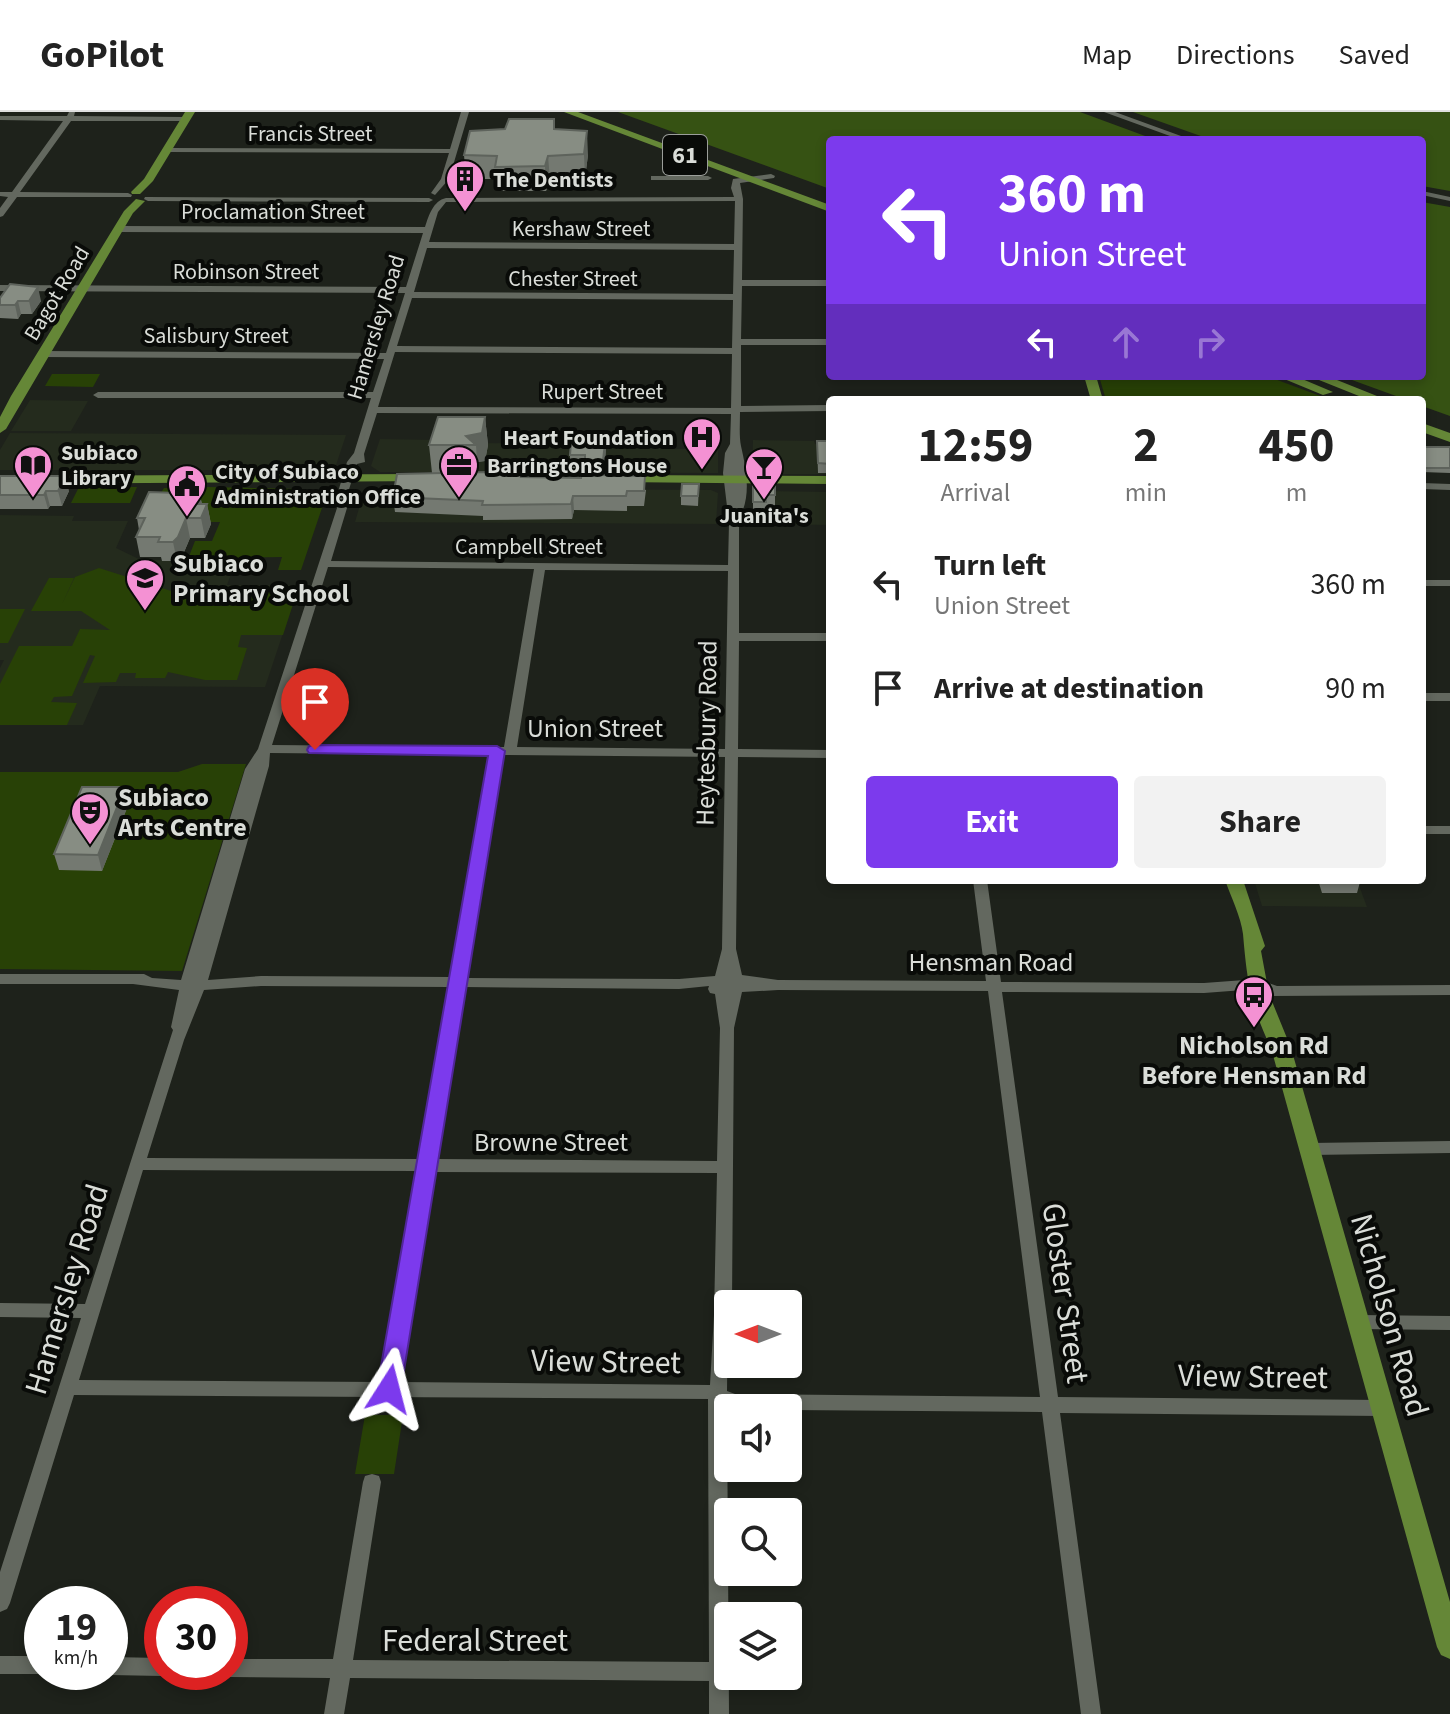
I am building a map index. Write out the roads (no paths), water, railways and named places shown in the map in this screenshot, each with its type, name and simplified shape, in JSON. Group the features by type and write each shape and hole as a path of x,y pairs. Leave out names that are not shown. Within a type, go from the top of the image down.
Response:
{"main road":[{"name":"61","path":"569,112 826,197"},
{"name":"61","path":"597,112 826,207"},
{"name":"Bagot Road","path":"0,429 42,354 188,115"},
{"path":"1294,380 1337,396"},
{"path":"1326,380 1370,396"},
{"name":"Bagot Road","path":"0,416 17,396"},
{"path":"1426,416 1450,425"},
{"path":"1426,429 1450,438"},
{"path":"0,478 443,481"},
{"path":"613,481 826,482"},
{"name":"Nicholson Road","path":"1235,884 1251,936 1251,961 1263,989 1269,1026 1281,1048 1450,1647"}],"street":[{"path":"445,197 445,179 465,112"},
{"path":"1108,112 1177,136"},
{"path":"0,214 71,115"},
{"path":"0,118 188,115"},
{"name":"Francis Street","path":"166,150 453,151"},
{"name":"Heytesbury Road","path":"722,1394 728,984 734,961 729,949 734,519 739,507 734,482 739,451 735,444 739,199 749,173"},
{"path":"654,178 708,178"},
{"path":"434,212 432,197 445,179"},
{"path":"1426,194 1450,199"},
{"path":"0,196 739,199"},
{"name":"Hamersley Road","path":"0,1603 263,766 264,749 342,508 348,502 351,480 360,462 359,454 428,230 434,212 445,197"},
{"name":"Proclamation Street","path":"118,229 428,230"},
{"name":"Kershaw Street","path":"424,245 738,247"},
{"path":"738,283 826,283"},
{"name":"Robinson Street","path":"0,288 409,292"},
{"name":"Chester Street","path":"409,292 738,297"},
{"name":"Salisbury Street","path":"42,354 390,352 826,342"},
{"path":"98,395 378,395"},
{"name":"Rupert Street","path":"373,410 826,408"},
{"path":"1426,486 1448,486"},
{"name":"Campbell Street","path":"323,564 734,568"},
{"path":"389,1389 459,983 540,566"},
{"path":"1426,583 1450,583"},
{"path":"733,637 826,637"},
{"path":"1426,697 1450,697"},
{"name":"Union Street","path":"264,749 826,754"},
{"path":"1426,830 1450,830"},
{"name":"Gloster Street","path":"981,884 1091,1714"},
{"name":"Hensman Road","path":"0,979 1450,990"},
{"path":"1310,1149 1450,1147"},
{"name":"Browne Street","path":"137,1164 724,1167"},
{"path":"0,1310 91,1311"},
{"path":"1358,1322 1450,1323"},
{"name":"View Street","path":"68,1387 708,1392 714,1395"},
{"name":"View Street","path":"802,1402 1383,1408"},
{"path":"334,1714 372,1482"},
{"name":"Heytesbury Road","path":"719,1602 720,1482"},
{"path":"0,1665 24,1665"},
{"name":"Federal Street","path":"248,1668 714,1672"},
{"name":"Heytesbury Road","path":"719,1690 719,1714"}],"place":[{"name":"The Dentists","path":"465,213"},
{"name":"Heart Foundation","path":"702,471"},
{"name":"Subiaco Library","path":"33,499"},
{"name":"Barringtons House","path":"459,499"},
{"name":"Juanita's","path":"764,501"},
{"name":"City of Subiaco Administration Office","path":"187,518"},
{"name":"Subiaco Primary School","path":"145,612"},
{"name":"Subiaco Arts Centre","path":"90,846"},
{"name":"Nicholson Rd Before Hensman Rd","path":"1254,1029"}]}
